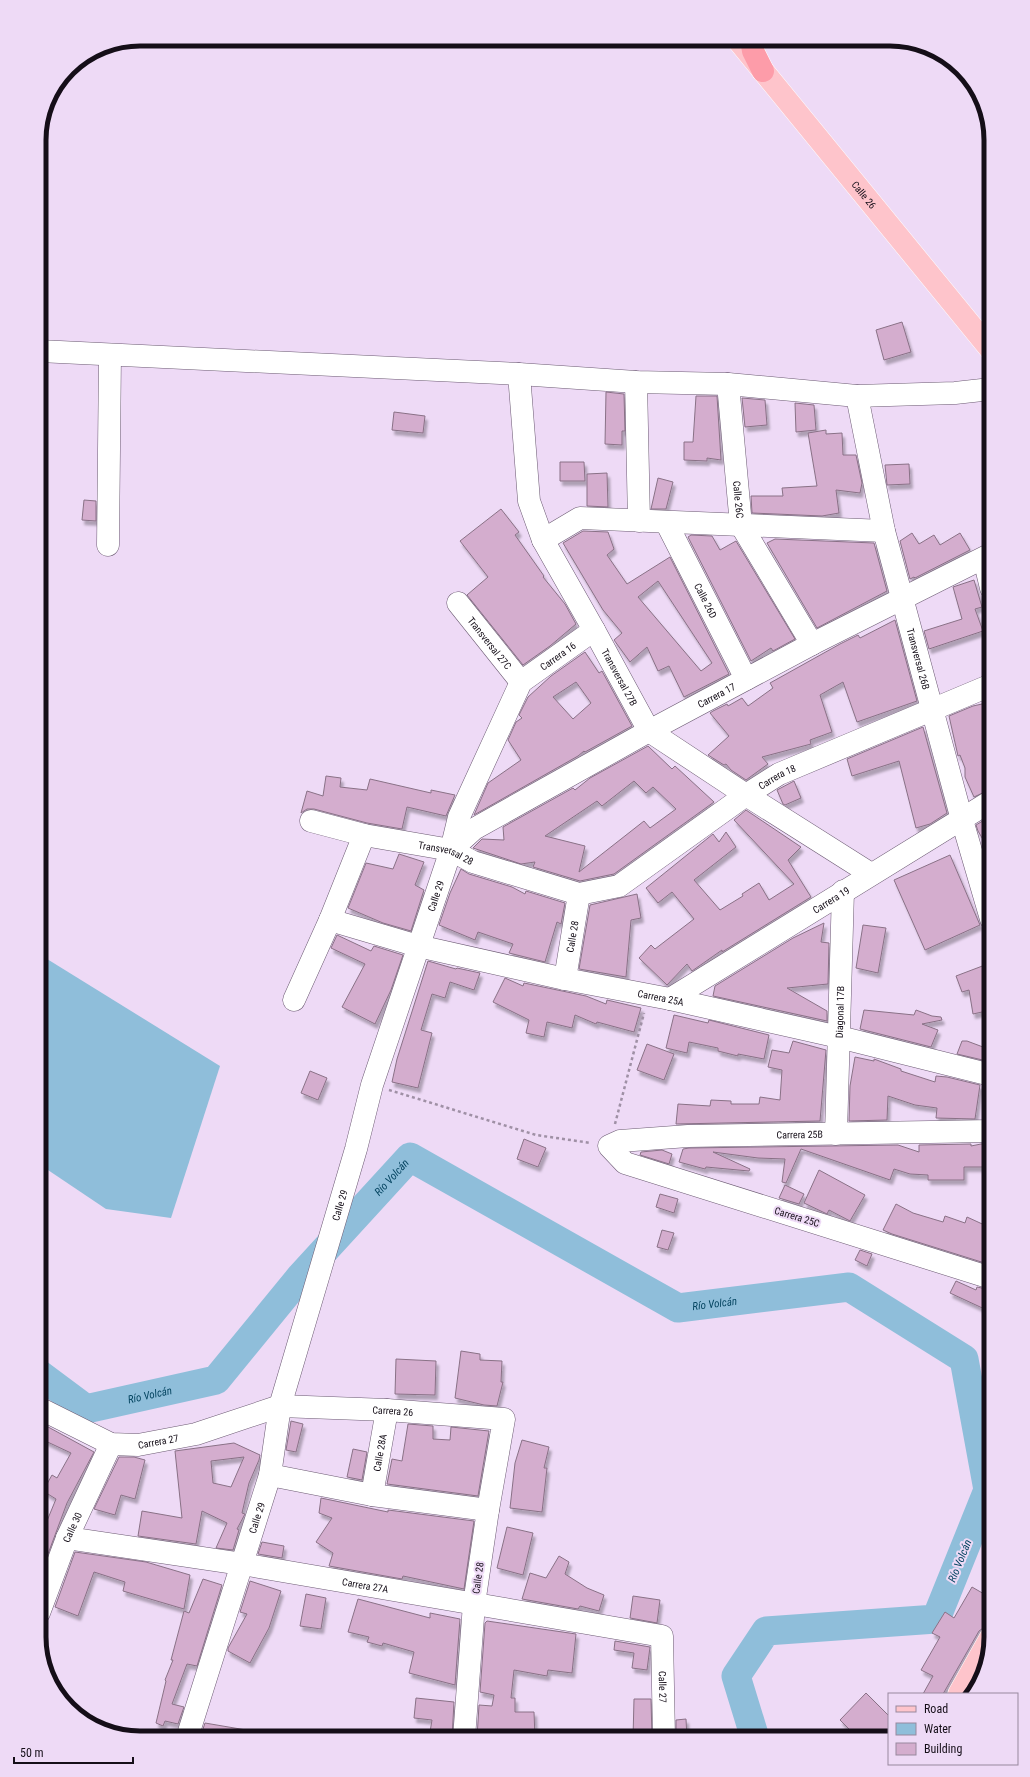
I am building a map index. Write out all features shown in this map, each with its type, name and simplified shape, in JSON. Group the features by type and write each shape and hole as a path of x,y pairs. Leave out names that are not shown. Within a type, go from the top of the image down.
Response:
{"highway":[{"path":"752,46 753,51 763,71"}],"main road":[{"name":"Calle 26","path":"743,46 984,341"},
{"path":"960,1693 983,1651"}],"street":[{"path":"46,351 519,374 636,382 728,384 857,396 955,393 984,390"},
{"path":"108,545 110,355"},
{"name":"Transversal 27B","path":"519,374 529,501 543,540 649,731 746,795 871,874"},
{"path":"636,382 639,520"},
{"name":"Calle 26C","path":"728,384 741,525 812,644"},
{"name":"Transversal 26B","path":"857,396 884,531 962,820 984,895"},
{"path":"543,540 580,518 884,531"},
{"name":"Calle 26D","path":"666,522 746,679"},
{"name":"Carrera 17","path":"451,850 474,829 649,731 812,644 984,558"},
{"name":"Transversal 27C","path":"458,603 521,682"},
{"name":"Carrera 16","path":"521,682 594,630"},
{"name":"Calle 29","path":"189,1731 270,1475 280,1406 356,1149 372,1085 451,850 458,818 521,682"},
{"name":"Carrera 18","path":"579,894 618,886 746,795 779,774 984,688"},
{"name":"Carrera 19","path":"670,998 984,806"},
{"name":"Transversal 28","path":"311,820 364,835 451,850 473,862 579,894"},
{"path":"294,1000 330,920 364,835"},
{"name":"Diagonal 17B","path":"836,1134 843,891"},
{"name":"Calle 28","path":"565,979 579,894"},
{"name":"Carrera 25A","path":"330,920 418,946 565,979 670,998 839,1037 984,1073"},
{"name":"Carrera 25B","path":"609,1146 620,1141 688,1136 984,1131"},
{"name":"Carrera 25C","path":"609,1146 625,1163 984,1276"},
{"name":"Carrera 26","path":"280,1406 387,1410 504,1419"},
{"name":"Carrera 27","path":"46,1412 110,1444 138,1445 196,1434 280,1406"},
{"name":"Calle 28A","path":"372,1495 387,1410"},
{"name":"Calle 28","path":"465,1731 474,1604 488,1510 504,1419"},
{"name":"Calle 30","path":"46,1594 67,1538 110,1444"},
{"path":"270,1475 372,1495 488,1510"},
{"name":"Carrera 27A","path":"67,1538 242,1564 662,1636"},
{"name":"Calle 27","path":"662,1636 664,1731"}],"path":[{"path":"372,1085 536,1135 609,1146 649,995"}],"water":[{"path":"46,958 220,1066 171,1218 106,1209 46,1169"}],"building":[{"path":"902,322 911,352 884,360 876,330"},
{"path":"606,392 624,394 625,431 622,431 622,445 605,444"},
{"path":"696,396 717,396 721,460 707,458 707,461 684,460 684,442 693,442"},
{"path":"742,398 765,400 767,425 745,427"},
{"path":"795,403 814,405 816,430 796,432"},
{"path":"394,412 425,416 423,433 392,430"},
{"path":"826,430 826,434 842,433 843,455 856,455 862,483 860,493 836,490 839,513 822,516 752,513 751,496 783,496 782,488 817,486 808,433"},
{"path":"560,462 584,462 585,481 560,481"},
{"path":"909,464 910,484 887,485 885,465"},
{"path":"607,473 608,507 587,506 587,474"},
{"path":"658,478 673,482 666,509 651,509"},
{"path":"84,500 96,501 96,521 82,520"},
{"path":"501,509 519,532 515,535 544,576 543,577 565,604 576,624 550,646 523,665 467,595 488,577 460,541"},
{"path":"583,531 608,532 614,549 607,555 627,584 670,557 729,674 684,697 669,666 658,671 647,647 630,662 614,640 622,633 603,610 563,543","holes":["658,581 712,663 701,671 638,597"]},
{"path":"912,533 919,544 934,535 940,545 960,533 970,550 915,578 910,579 900,541"},
{"path":"691,535 712,536 720,550 736,541 795,639 773,651 771,648 751,661 688,537"},
{"path":"775,539 874,543 887,591 817,628 767,543"},
{"path":"974,580 982,607 975,609 983,631 929,649 924,631 962,619 953,587"},
{"path":"895,620 917,701 857,722 843,682 820,695 832,732 810,740 811,744 762,757 768,764 746,780 731,770 726,764 724,765 708,755 729,736 710,713 727,704 728,706 742,698 748,706 773,688 770,683 840,644 858,635 860,638"},
{"path":"585,652 599,673 602,671 632,726 585,752 584,751 578,756 474,815 488,783 521,760 508,740 516,722 522,718 519,715 528,697 551,676","holes":["576,682 591,703 573,719 553,697"]},
{"path":"984,704 984,792 974,797 965,777 965,768 960,755 958,756 949,716 973,706"},
{"path":"923,727 947,813 930,824 916,828 899,761 852,776 847,759"},
{"path":"648,746 672,769 675,766 714,802 614,874 580,881 533,867 535,862 521,864 473,848 482,839 504,840 503,827 573,788 575,790 590,778","holes":["634,781 646,793 653,787 676,809 650,828 644,821 579,872 585,846 545,836 597,801 602,806"]},
{"path":"326,776 341,778 340,787 367,790 370,779 431,793 431,790 455,795 446,816 407,807 402,829 367,823 314,809 307,809 301,813 307,791 323,796"},
{"path":"794,781 801,798 785,805 783,804 777,790"},
{"path":"746,810 801,847 788,860 811,897 722,952 722,950 692,971 687,964 667,985 639,958 651,945 655,949 694,919 672,892 658,903 646,888 713,834 719,842 726,832 736,847 694,880 720,910 743,896 742,894 759,883 769,900 794,884 734,820"},
{"path":"984,820 984,841 978,831 976,825"},
{"path":"399,854 424,862 415,885 424,890 411,931 383,923 348,908 366,863 393,869"},
{"path":"950,855 980,925 925,950 894,880"},
{"path":"461,869 469,874 512,887 525,894 526,891 565,903 561,924 557,922 545,962 509,953 513,944 478,932 475,940 439,925 450,893"},
{"path":"637,894 641,918 631,920 626,977 579,969 590,905"},
{"path":"824,923 821,942 829,943 828,984 787,988 827,1011 827,1021 713,996 715,986 793,938"},
{"path":"863,925 886,928 878,973 856,968"},
{"path":"337,935 371,951 374,946 403,955 391,990 375,1024 342,1007 365,964 331,948"},
{"path":"428,961 456,969 480,973 474,990 450,982 445,998 432,994 421,1030 432,1033 418,1088 392,1082 397,1059"},
{"path":"984,965 984,1012 973,1014 969,990 962,992 956,976"},
{"path":"505,978 523,986 524,983 586,996 606,1004 607,1000 641,1008 634,1032 597,1022 596,1024 575,1015 572,1028 547,1022 544,1037 526,1033 529,1020 493,1002"},
{"path":"864,1010 914,1015 916,1010 932,1016 941,1017 942,1020 922,1024 938,1030 931,1047 860,1029"},
{"path":"674,1015 708,1023 709,1020 769,1035 764,1059 738,1054 738,1056 718,1051 718,1048 689,1042 687,1053 666,1048"},
{"path":"793,1041 826,1050 820,1121 676,1124 678,1104 710,1106 711,1100 731,1101 731,1104 759,1104 760,1097 780,1100 782,1070 768,1067 772,1050 789,1053"},
{"path":"962,1041 967,1041 984,1047 984,1060 957,1054"},
{"path":"647,1044 674,1054 664,1080 637,1070"},
{"path":"855,1057 874,1061 874,1059 901,1069 901,1071 935,1082 936,1076 947,1077 980,1085 975,1119 936,1118 937,1108 915,1105 888,1096 887,1120 849,1121 850,1086"},
{"path":"310,1071 327,1078 318,1100 301,1093"},
{"path":"524,1139 546,1148 538,1167 517,1159"},
{"path":"971,1144 971,1146 984,1144 984,1167 964,1167 964,1180 928,1180 928,1175 910,1174 894,1169 890,1180 801,1149 786,1183 782,1182 785,1159 758,1158 713,1152 750,1169 749,1171 706,1167 705,1169 679,1162 683,1149 689,1148 898,1145 919,1152 919,1145"},
{"path":"662,1150 672,1154 669,1164 640,1155 641,1152"},
{"path":"819,1170 865,1195 850,1221 829,1210 827,1214 804,1203"},
{"path":"785,1185 804,1194 799,1204 779,1198"},
{"path":"660,1194 678,1199 674,1213 656,1207"},
{"path":"896,1204 913,1213 943,1222 945,1216 965,1223 967,1217 984,1225 984,1263 892,1234 883,1230"},
{"path":"662,1230 674,1233 668,1250 657,1247"},
{"path":"860,1250 872,1254 867,1266 855,1260"},
{"path":"956,1281 976,1290 977,1287 984,1288 984,1309 950,1293"},
{"path":"461,1351 480,1354 480,1360 502,1361 501,1382 503,1382 497,1406 484,1405 455,1398"},
{"path":"396,1359 436,1361 435,1395 395,1394"},
{"path":"291,1421 303,1424 296,1452 286,1450"},
{"path":"408,1424 433,1426 433,1439 450,1440 451,1427 489,1431 478,1496 387,1484 392,1459 402,1461"},
{"path":"46,1426 94,1452 67,1503 46,1559 46,1523 56,1499 46,1493 46,1486 52,1475 57,1478 71,1453 46,1441"},
{"path":"522,1440 549,1447 544,1468 547,1468 542,1512 510,1508 515,1463"},
{"path":"234,1443 260,1455 249,1483 242,1513 245,1514 237,1529 239,1530 233,1550 216,1548 227,1523 202,1511 196,1544 138,1536 142,1511 182,1518 175,1451","holes":["244,1457 231,1487 213,1483 211,1461"]},
{"path":"353,1449 367,1452 362,1480 347,1477"},
{"path":"119,1457 134,1457 145,1460 135,1499 121,1495 115,1515 94,1509"},
{"path":"321,1498 388,1512 388,1510 474,1521 464,1589 403,1576 402,1579 329,1566 333,1553 316,1542 332,1518 319,1513"},
{"path":"507,1527 533,1533 523,1575 497,1568"},
{"path":"262,1542 284,1546 282,1558 258,1554"},
{"path":"75,1552 146,1562 190,1575 184,1609 123,1591 125,1582 94,1572 78,1616 55,1607"},
{"path":"559,1556 569,1562 565,1574 587,1588 604,1595 599,1611 580,1606 578,1609 522,1599 530,1573 546,1578"},
{"path":"203,1579 222,1585 197,1666 187,1664 172,1704 184,1707 178,1724 165,1721 163,1726 156,1723 165,1680 173,1660 171,1660 184,1611 189,1613"},
{"path":"250,1581 281,1591 269,1628 250,1663 228,1651 228,1648 247,1614 240,1612"},
{"path":"972,1587 984,1594 984,1627 979,1631 944,1693 924,1693 933,1676 921,1670 940,1637 932,1633 945,1612 954,1618"},
{"path":"306,1594 326,1598 321,1629 300,1626"},
{"path":"633,1596 660,1600 657,1623 630,1618"},
{"path":"358,1599 430,1618 430,1613 460,1619 455,1685 409,1673 414,1652 383,1643 382,1646 367,1642 369,1637 348,1632"},
{"path":"487,1621 576,1634 572,1673 548,1670 547,1676 514,1670 511,1698 515,1698 515,1712 534,1712 535,1731 477,1731 479,1705 492,1706 494,1695 480,1692 485,1623"},
{"path":"615,1641 650,1647 647,1670 632,1668 634,1653 614,1650"},
{"path":"866,1693 888,1715 888,1731 851,1731 840,1720"},
{"path":"416,1698 454,1702 452,1731 430,1731 432,1720 414,1718"},
{"path":"634,1699 651,1699 652,1731 633,1731"},
{"path":"686,1719 687,1731 676,1731 676,1720"},
{"path":"205,1723 252,1731 202,1731"}],"waterway":[{"name":"Río Volcán","path":"46,1379 86,1409 216,1380 301,1276 410,1157 678,1308 849,1287 964,1359 984,1468"},
{"name":"Río Volcán","path":"753,1731 736,1676 766,1631 936,1619 984,1500"}]}
